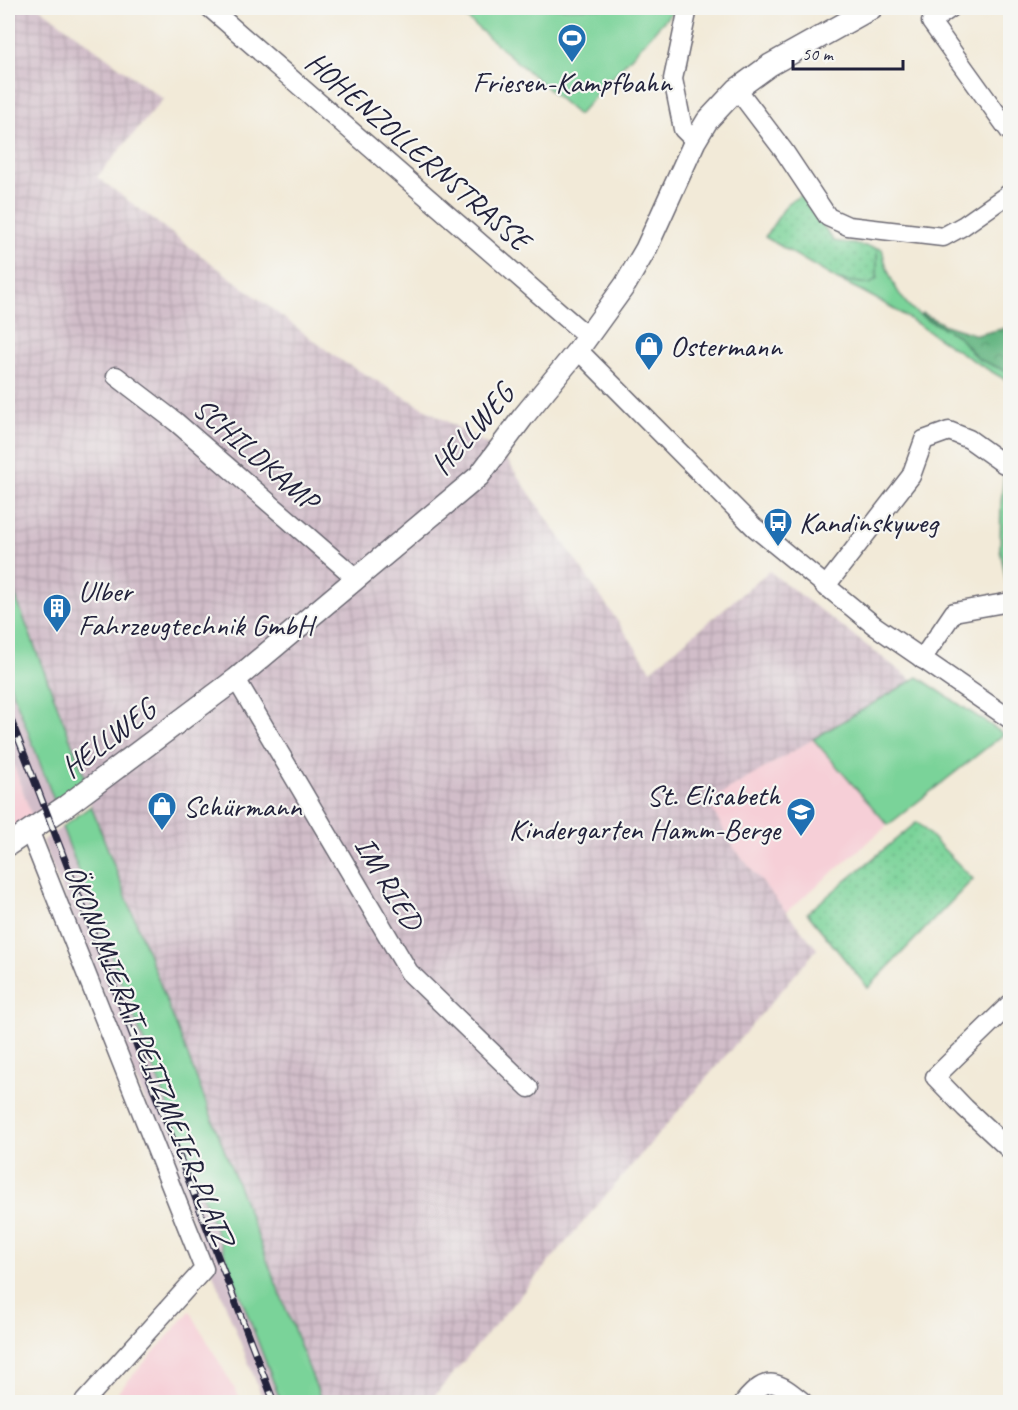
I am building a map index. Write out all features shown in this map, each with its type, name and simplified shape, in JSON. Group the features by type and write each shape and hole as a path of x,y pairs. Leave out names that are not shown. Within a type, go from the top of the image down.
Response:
{"street":[{"name":"HOHENZOLLERNSTRASSE","path":"210,8 583,344 754,527 825,587 922,659 1011,719"},
{"path":"688,8 673,79 683,129 695,141"},
{"name":"HELLWEG","path":"8,845 66,806 236,679 479,476 583,344 626,285 646,249 695,141 707,121 737,89 770,65 872,8"},
{"path":"951,8 931,22 1011,132"},
{"path":"737,89 784,151 828,217 848,226 943,237 1011,193"},
{"name":"SCHILDKAMP","path":"116,376 176,422 357,579"},
{"path":"825,587 911,476 924,440 949,431 969,439 1004,464"},
{"path":"922,659 954,612 1011,602"},
{"name":"IM RIED","path":"236,679 409,972 529,1088"},
{"name":"ÖKONOMIERAT-PEITZMEIER-PLATZ","path":"29,830 204,1269 84,1402"},
{"path":"1011,1004 935,1077 1011,1150"},
{"path":"744,1402 760,1386 777,1385 787,1389 803,1402"}],"shaded area":[{"path":"8,8 40,8 163,99 97,177 337,358 502,453 651,670 769,571 912,680 708,802 734,848 817,949 429,1402 322,1402 91,806 87,783 8,579"},
{"path":"8,679 55,803 32,817 8,748"},
{"name":"St. Elisabeth Kindergarten Hamm-Berge","path":"813,739 888,825 786,912 734,848 707,802"},
{"path":"8,748 32,817 8,836"},
{"path":"62,827 281,1402 264,1402 42,841"},
{"path":"190,1311 242,1402 109,1402 169,1335"}],"green space":[{"name":"Friesen-Kampfbahn","path":"455,8 671,8 674,10 578,115"},
{"path":"801,195 834,241 877,248 877,278 870,284 838,280 765,237 787,204"},
{"path":"877,248 882,249 895,287 906,303 926,319 959,336 977,357 1010,373 1010,382 883,303 838,280 870,284 877,278"},
{"path":"922,313 945,325 977,335 1010,327 1010,373 978,359 958,336 920,315"},
{"path":"1010,416 1010,603 1000,549 1001,503"},
{"path":"8,577 87,783 55,803 8,679"},
{"path":"918,677 1004,734 888,825 813,739"},
{"path":"91,806 322,1402 281,1402 62,827"},
{"path":"917,822 973,879 868,988 807,913"}],"railway":[{"path":"8,712 274,1402"}],"place":[{"name":"Friesen-Kampfbahn","path":"572,64"},
{"name":"Ostermann","path":"649,372"},
{"name":"Kandinskyweg","path":"778,548"},
{"name":"Ulber Fahrzeugtechnik GmbH","path":"57,634"},
{"name":"Schürmann","path":"162,832"},
{"name":"St. Elisabeth Kindergarten Hamm-Berge","path":"801,838"}]}
